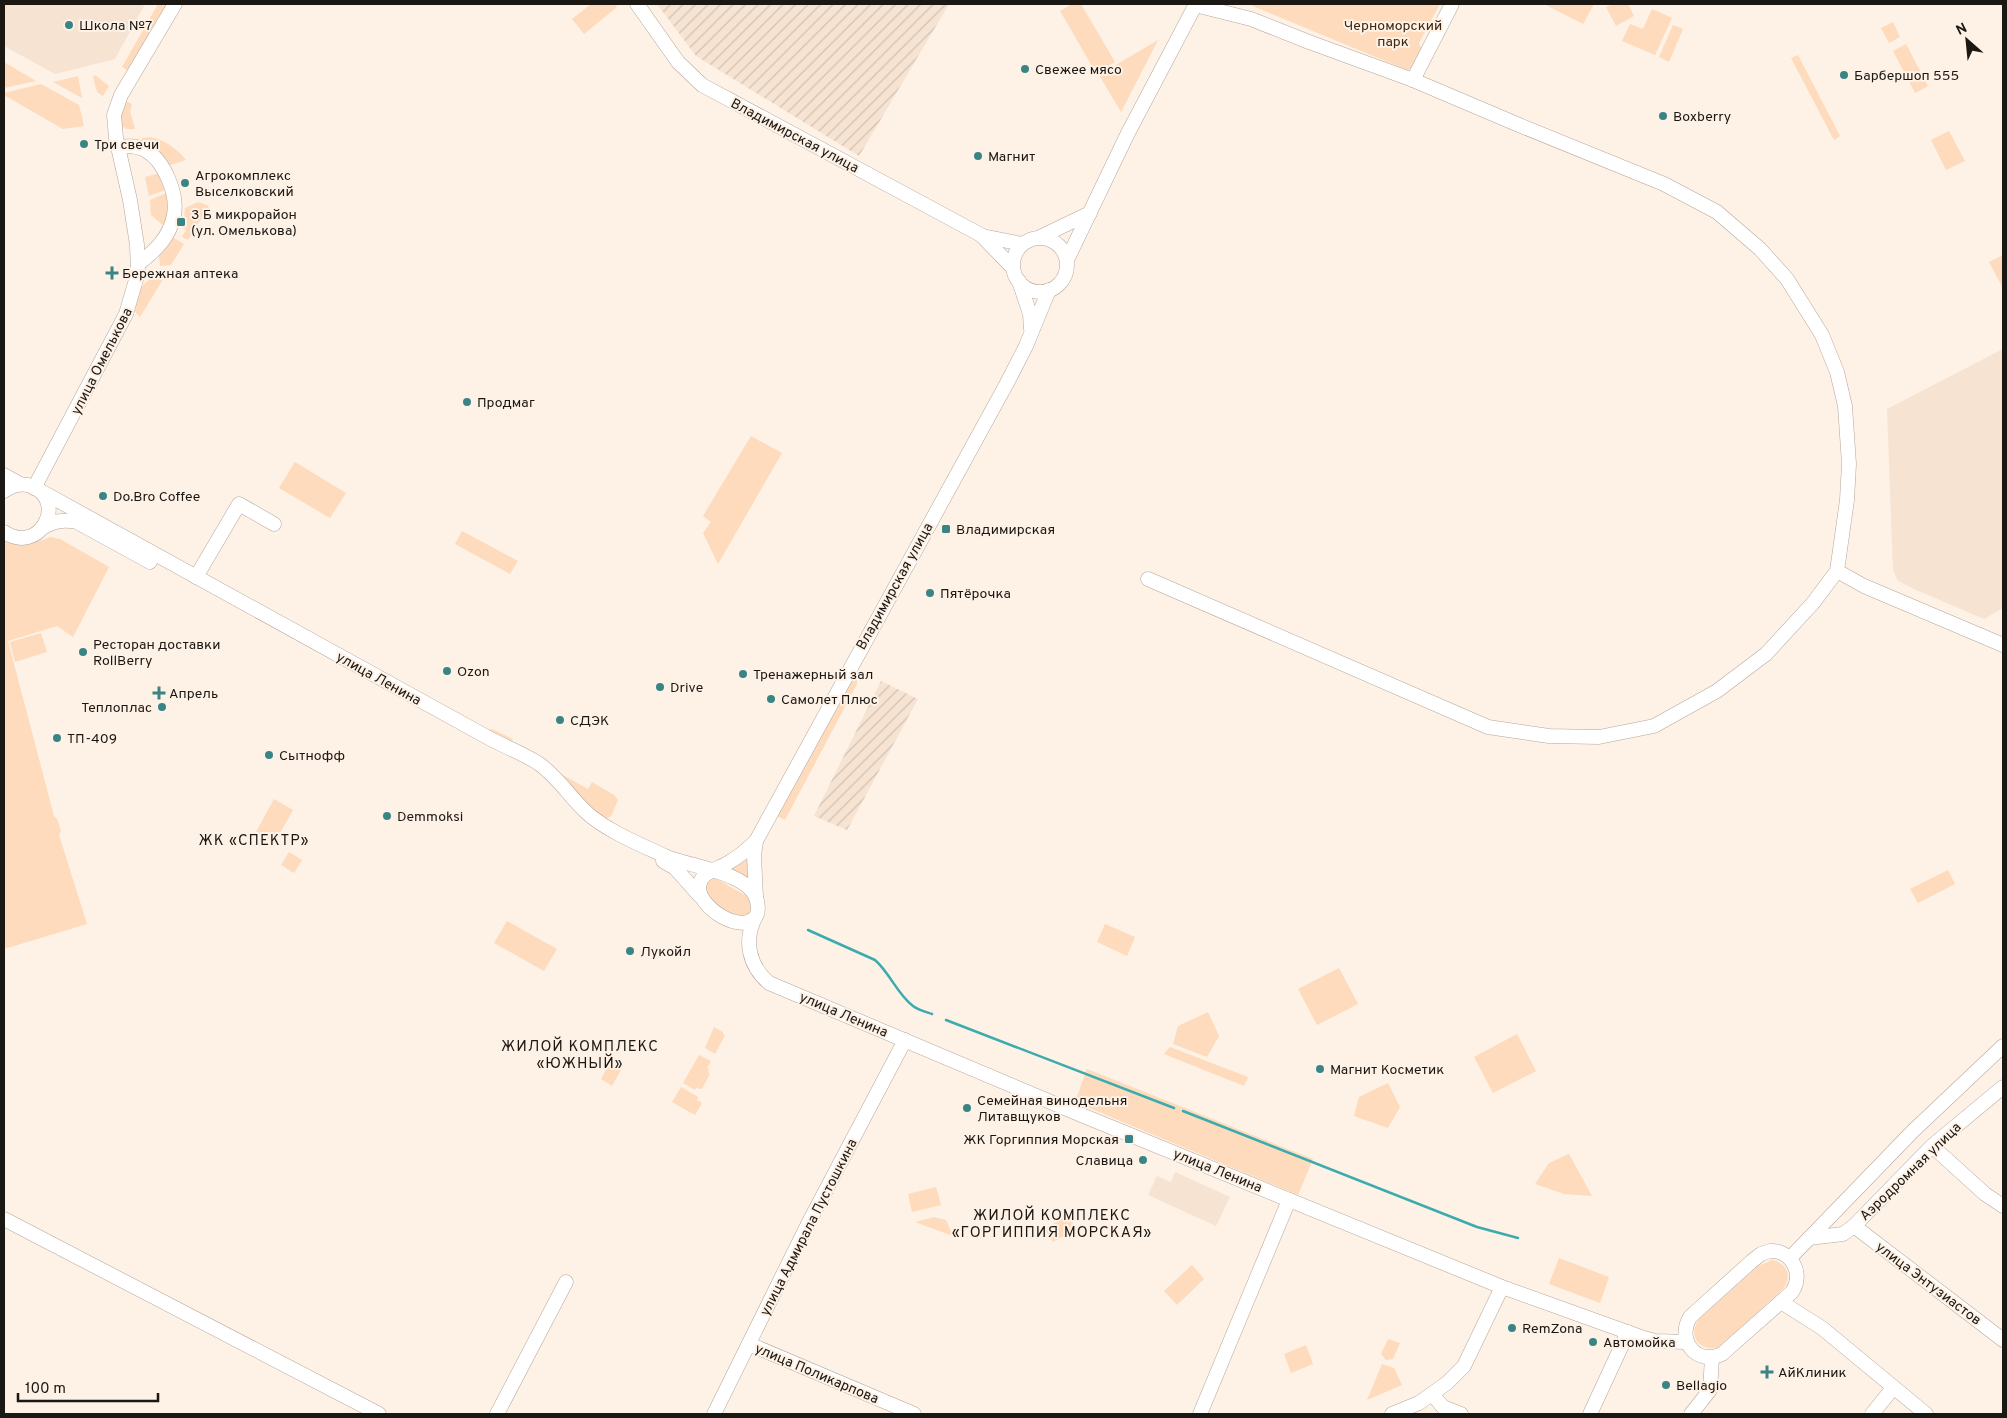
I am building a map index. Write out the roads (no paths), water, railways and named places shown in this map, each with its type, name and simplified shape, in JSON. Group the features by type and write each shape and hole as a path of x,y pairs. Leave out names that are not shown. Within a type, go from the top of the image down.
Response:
{"street":[{"name":"улица Омелькова","path":"36,489 126,314 135,290 138,273 137,245 130,200 118,147 114,115 121,95 175,4"},
{"name":"Владимирская улица","path":"637,4 678,62 702,85 981,235 1022,244"},
{"path":"1067,260 1195,4 1251,19 1413,80 1664,184 1717,212 1760,249 1787,278 1822,335 1837,372 1846,406 1849,464 1847,500 1837,571 1813,603 1766,654 1717,691 1654,726 1599,737 1549,736 1488,727 1148,579"},
{"path":"1413,80 1452,4"},
{"path":"118,147 133,146 145,150 156,158 168,178 173,198 174,214 167,233 154,252 138,264"},
{"path":"1040,238 1090,213"},
{"name":"Владимирская улица","path":"981,235 1013,268"},
{"path":"1019,281 1036,292 1058,286 1064,278 1067,269 1067,260 1062,248 1052,240 1040,238 1030,239 1022,244 1016,252 1013,268 1030,314 1031,331"},
{"name":"Владимирская улица","path":"700,896 698,886 702,877 744,853 756,841 1007,383 1049,290"},
{"name":"улица Ленина","path":"4,475 20,484 36,489 487,738 538,763 561,783 586,812 609,828 666,857 714,871"},
{"path":"4,491 11,486 20,484"},
{"path":"4,532 10,537 28,538 42,528 49,512 47,504 36,489"},
{"path":"196,577 239,504 274,524"},
{"name":"улица Ленина","path":"42,528 59,520 77,522 478,739 536,767 558,786 583,814 598,826 675,868 700,896"},
{"path":"1837,571 1864,586 2003,645"},
{"name":"Владимирская улица","path":"749,938 758,907 754,856 756,841"},
{"path":"714,871 725,874 740,882 751,889 756,897"},
{"path":"700,896 707,905 742,929 749,938"},
{"path":"731,921 749,921 756,916"},
{"name":"улица Ленина","path":"749,938 752,958 758,973 769,982 1289,1200 1502,1287 1655,1341 1687,1342"},
{"name":"улица Адмирала Пустошкина","path":"714,1414 808,1224 905,1040"},
{"path":"1790,1258 1913,1131 2003,1046"},
{"name":"Аэродромная улица","path":"1809,1238 1843,1234 1854,1226 1932,1146 2003,1087"},
{"path":"1932,1146 1985,1194 2003,1206"},
{"path":"1200,1414 1289,1200"},
{"path":"4,1219 379,1414"},
{"name":"улица Энтузиастов","path":"1854,1226 2003,1340"},
{"path":"1770,1251 1779,1252 1790,1258 1795,1266 1796,1280 1794,1288 1781,1302 1728,1350 1712,1358 1696,1353 1687,1342 1685,1329 1690,1318 1752,1261 1761,1254 1770,1251"},
{"path":"497,1414 566,1282"},
{"path":"1392,1414 1419,1403 1447,1383 1464,1366 1502,1287"},
{"path":"1781,1302 1822,1328 1926,1414"},
{"path":"1590,1414 1628,1332"},
{"name":"улица Поликарпова","path":"749,1344 914,1414"},
{"path":"1690,1414 1710,1390 1712,1358"},
{"path":"1872,1414 1893,1388"},
{"path":"1432,1394 1443,1406 1461,1414"}],"waterway":[{"path":"808,930 875,960 907,1001 917,1009 932,1014"},
{"path":"946,1020 1174,1108"},
{"path":"1183,1111 1477,1227 1518,1238"}],"place":[{"name":"Школа №7","path":"69,25"},
{"name":"Свежее мясо","path":"1025,69"},
{"name":"Барбершоп 555","path":"1844,75"},
{"name":"Boxberry","path":"1663,116"},
{"name":"Три свечи","path":"84,144"},
{"name":"Магнит","path":"978,156"},
{"name":"Агрокомплекс Выселковский","path":"185,183"},
{"name":"3 Б микрорайон (ул. Омелькова)","path":"181,222"},
{"name":"Бережная аптека","path":"112,273"},
{"name":"Продмаг","path":"467,402"},
{"name":"Do.Bro Coffee","path":"103,496"},
{"name":"Владимирская","path":"946,529"},
{"name":"Пятёрочка","path":"930,593"},
{"name":"Ресторан доставки RollBerry","path":"83,652"},
{"name":"Ozon","path":"447,671"},
{"name":"Тренажерный зал","path":"743,674"},
{"name":"Drive","path":"660,687"},
{"name":"Апрель","path":"159,693"},
{"name":"Самолет Плюс","path":"771,699"},
{"name":"Теплоплас","path":"162,707"},
{"name":"СДЭК","path":"560,720"},
{"name":"ТП-409","path":"57,738"},
{"name":"Сытнофф","path":"269,755"},
{"name":"Demmoksi","path":"387,816"},
{"name":"Лукойл","path":"630,951"},
{"name":"Магнит Косметик","path":"1320,1069"},
{"name":"Семейная винодельня Литавщуков","path":"967,1108"},
{"name":"ЖК Горгиппия Морская","path":"1129,1139"},
{"name":"Славица","path":"1143,1160"},
{"name":"RemZona","path":"1512,1328"},
{"name":"Автомойка","path":"1593,1342"},
{"name":"АйКлиник","path":"1767,1372"},
{"name":"Bellagio","path":"1666,1385"}],"district":[{"name":"ЖК «СПЕКТР»","path":"254,840"},
{"name":"ЖИЛОЙ КОМПЛЕКС «ЮЖНЫЙ»","path":"580,1054"},
{"name":"ЖИЛОЙ КОМПЛЕКС «ГОРГИППИЯ МОРСКАЯ»","path":"1052,1224"}],"park label":[{"name":"Черноморский парк","path":"1393,33"}]}
